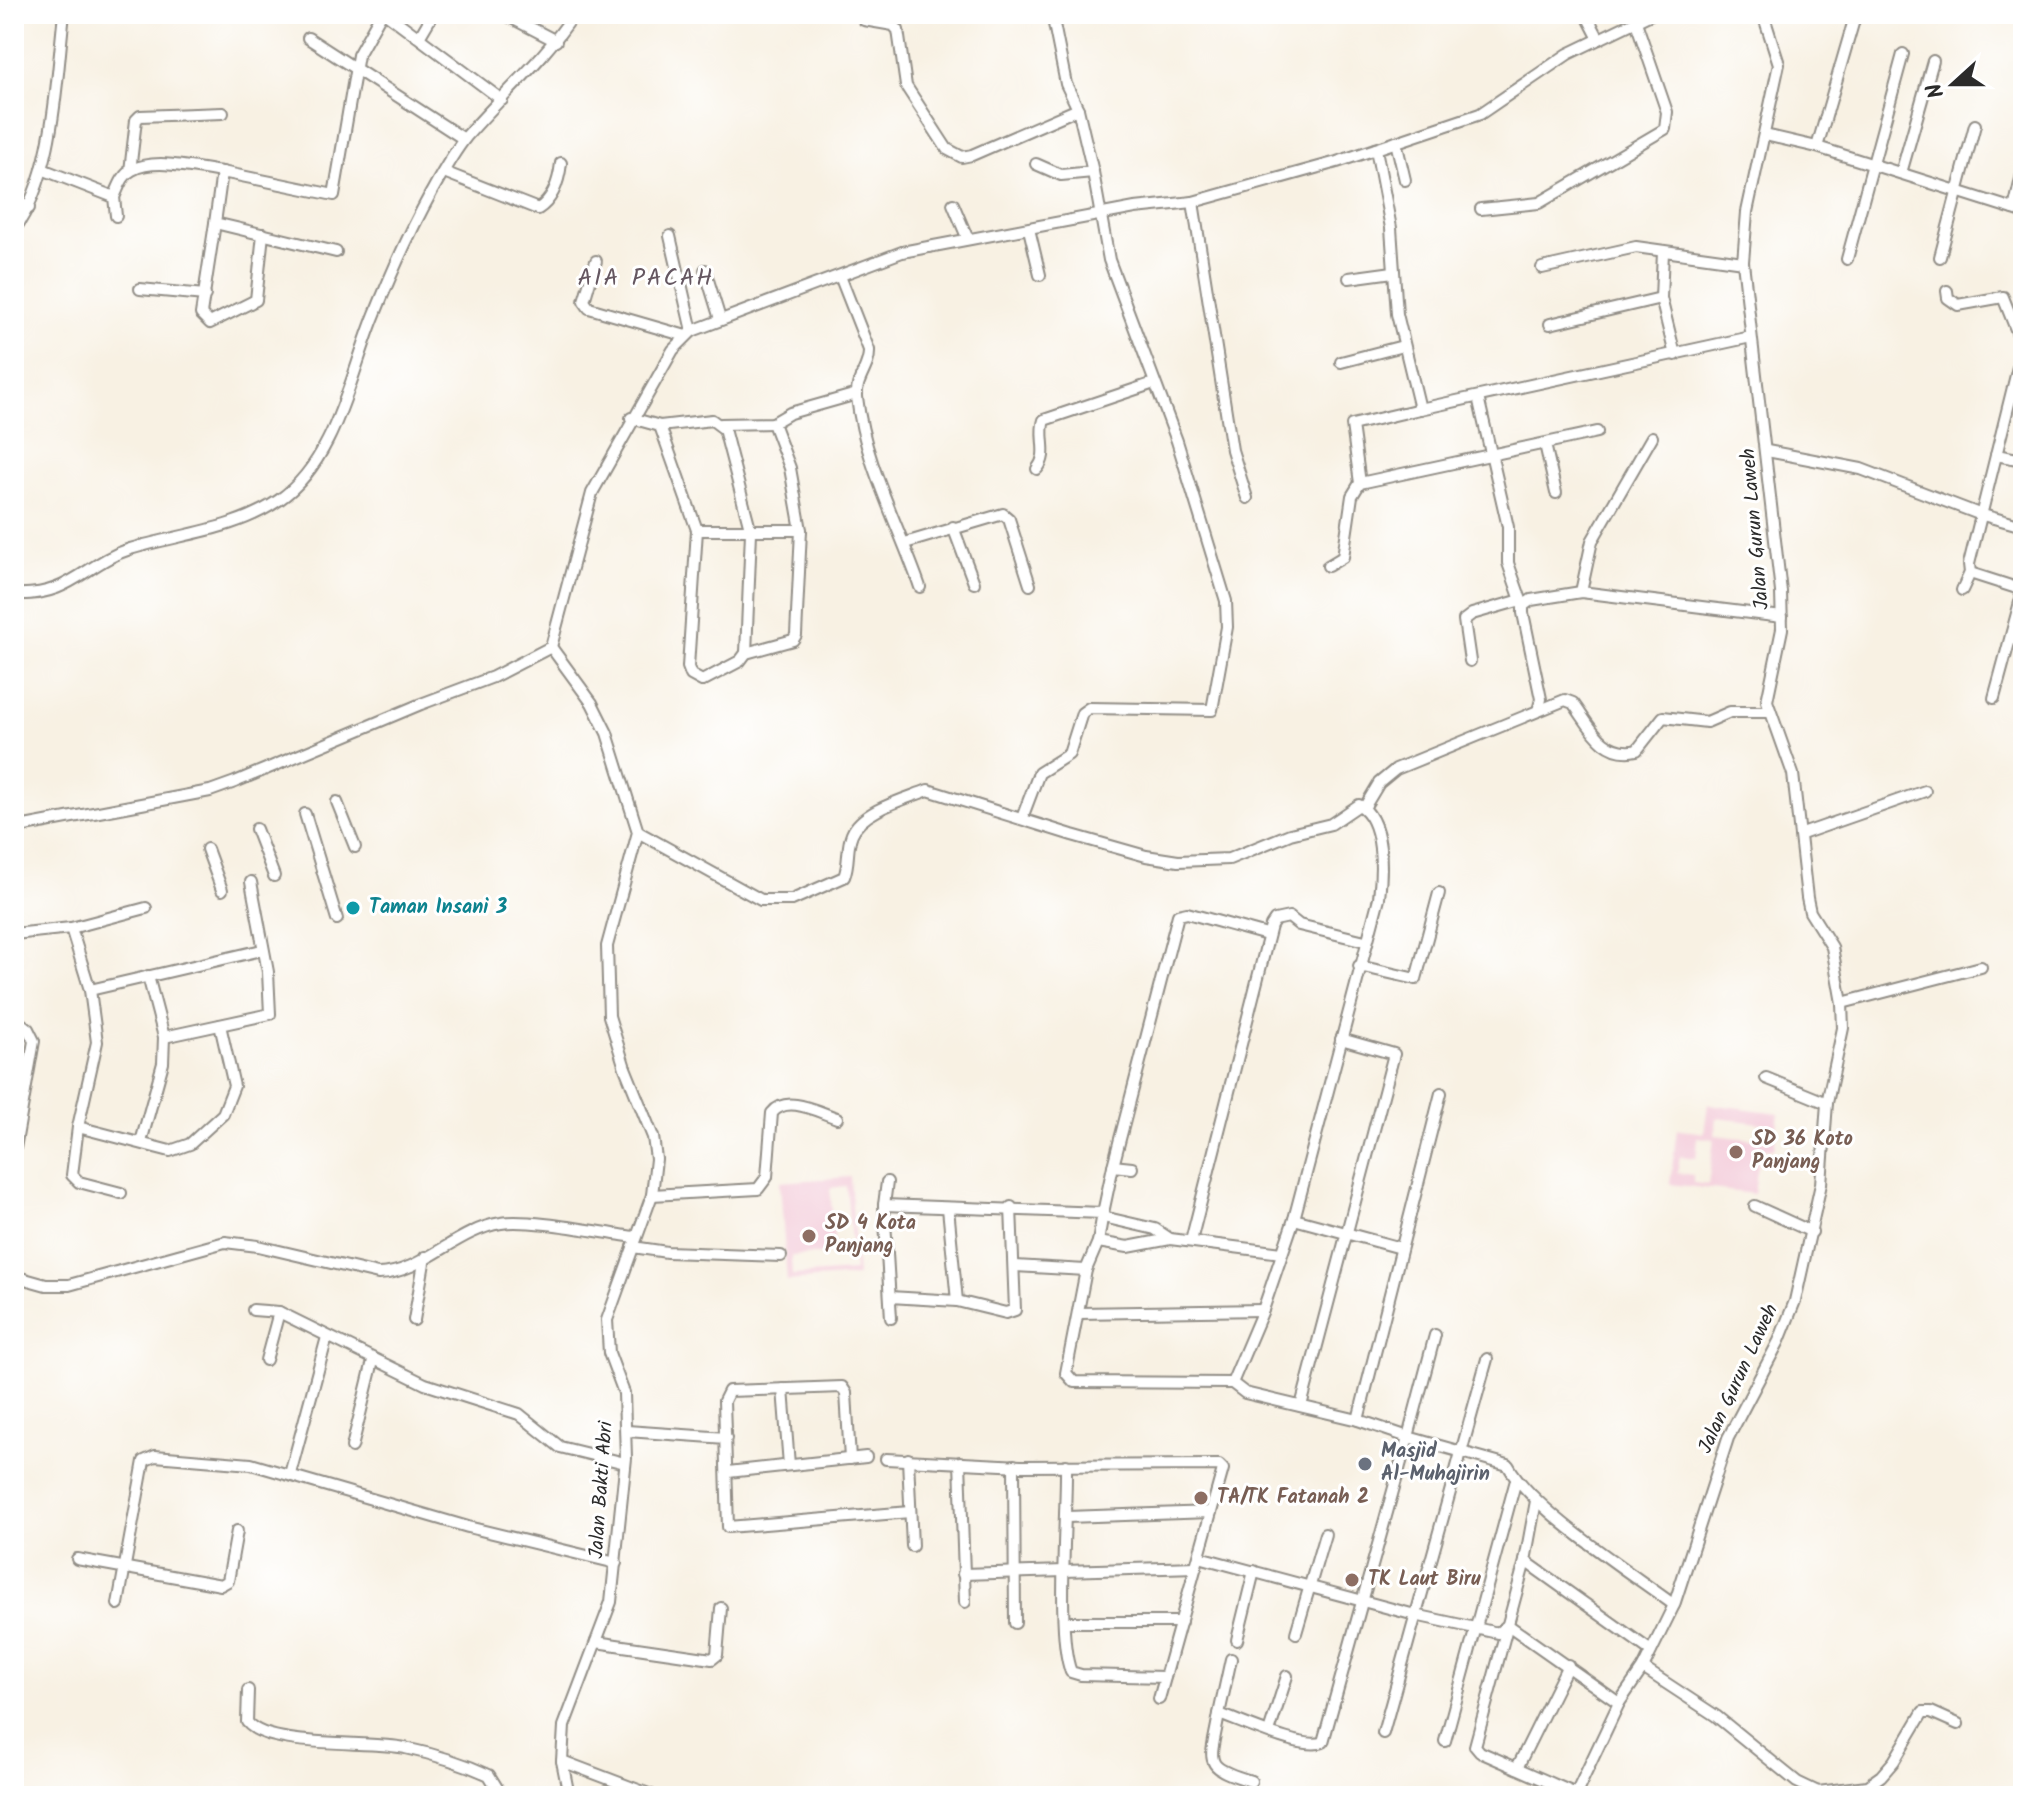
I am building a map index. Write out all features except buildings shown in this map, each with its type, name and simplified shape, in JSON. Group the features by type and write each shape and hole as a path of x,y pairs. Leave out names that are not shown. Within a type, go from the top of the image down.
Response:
{"street":[{"path":"14,230 29,208 42,169 64,14"},
{"path":"130,171 169,165 222,172 334,195 355,68 381,14"},
{"path":"387,14 502,100"},
{"path":"420,36 433,14"},
{"path":"504,14 556,41"},
{"path":"14,594 51,591 78,580 124,551 237,522 279,500 300,483 319,456 375,315 430,195 464,139 556,41 574,14"},
{"path":"860,14 864,20 893,25 898,30 906,86 947,149 956,155 972,155 1078,109"},
{"path":"1022,818 1039,773 1069,754 1082,713 1089,708 1210,711 1214,708 1227,627 1226,601 1177,441 1109,260 1093,172 1078,109 1066,84 1052,14"},
{"path":"1586,14 1599,39"},
{"path":"14,828 210,791 493,677 551,647 592,493 631,418 673,350 689,333 902,252 967,237 1193,202 1276,181 1376,149 1495,108 1540,72 1651,14"},
{"name":"Jalan Gurun Laweh","path":"1575,1795 1619,1703 1643,1668 1674,1605 1728,1438 1779,1341 1795,1301 1821,1184 1827,1103 1843,1028 1832,947 1810,912 1793,774 1770,712 1768,690 1782,617 1767,451 1743,262 1747,212 1779,64 1763,14"},
{"path":"1817,147 1854,20"},
{"path":"1481,209 1533,205 1665,129 1667,112 1636,22"},
{"path":"308,38 464,139"},
{"path":"1847,259 1903,54"},
{"path":"1901,173 1933,61"},
{"path":"116,216 114,197 130,171 136,120 140,116 223,113"},
{"path":"1940,257 1975,125"},
{"path":"1765,135 1817,147 1960,190 2018,211 2023,170"},
{"path":"1396,142 1405,180"},
{"path":"1376,149 1387,200 1403,346 1420,409"},
{"path":"444,172 538,209 546,204 558,184 561,163"},
{"path":"1036,164 1061,175 1093,172"},
{"path":"42,169 114,197"},
{"path":"222,172 201,314 210,323 256,300 263,234"},
{"path":"14,197 29,208"},
{"path":"1193,202 1232,450 1247,498"},
{"path":"953,204 967,237"},
{"path":"215,223 336,252"},
{"path":"1029,229 1040,275"},
{"path":"670,236 689,333"},
{"path":"1542,268 1626,248 1645,247 1743,262"},
{"path":"1663,252 1661,298 1675,355"},
{"path":"596,261 584,301 589,308 689,333"},
{"path":"705,270 720,319"},
{"path":"1349,278 1393,272"},
{"path":"840,276 869,350 869,361 859,377 857,394 878,475 920,587"},
{"path":"140,289 205,295"},
{"path":"1947,291 1948,298 1958,305 2003,297 2021,338 2022,355 1979,514 1970,573 1962,590"},
{"path":"1550,324 1661,298"},
{"path":"1328,566 1343,557 1352,496 1360,483 1352,425 1751,337"},
{"path":"1341,362 1403,346"},
{"path":"1037,469 1043,461 1041,429 1044,420 1154,383"},
{"path":"631,418 660,426 712,420 721,424 773,423 790,413 857,394"},
{"path":"1478,397 1508,527 1508,563 1522,603 1541,699 1538,711"},
{"path":"746,653 793,640 796,635 801,530 790,468 773,423"},
{"path":"660,426 697,530 688,667 691,675 702,681 740,661 746,653 751,532 721,424"},
{"path":"1360,483 1597,432"},
{"path":"1581,592 1592,541 1652,437"},
{"path":"1545,444 1556,493"},
{"path":"1767,451 1861,469 1979,514 2023,526"},
{"path":"1996,455 2023,460"},
{"path":"905,543 997,514 1007,515 1030,585"},
{"path":"953,527 974,583"},
{"path":"697,530 801,530"},
{"path":"1970,573 2023,591 1994,698"},
{"path":"1470,661 1464,620 1472,614 1581,592 1782,617"},
{"path":"551,647 592,703 607,733 638,832 761,900 792,900 844,877 849,865 853,830 865,817 928,790 1146,856 1214,862 1290,834 1331,824 1359,805 1371,815 1381,874 1379,898 1365,941 1294,1219 1263,1310 1232,1383"},
{"path":"1364,808 1379,783 1396,769 1569,701 1600,742 1631,751 1637,750 1663,717 1671,715 1707,722 1730,712 1770,712"},
{"path":"1802,834 1925,791"},
{"path":"337,802 355,847"},
{"path":"305,814 337,919"},
{"path":"256,829 274,876"},
{"name":"Jalan Bakti Abri","path":"569,1796 562,1761 564,1726 611,1602 625,1463 627,1431 624,1393 609,1353 606,1335 611,1303 652,1195 653,1137 614,1037 606,968 607,946 638,832"},
{"path":"207,849 222,890"},
{"path":"164,1037 270,1014 268,972 251,882"},
{"path":"1359,966 1415,980 1439,893"},
{"path":"14,934 71,928 146,908"},
{"path":"1267,935 1187,913 1178,915 1113,1166 1098,1242 1086,1270 1066,1373 1074,1382 1232,1383 1245,1393 1358,1420 1508,1465 1516,1480 1536,1501 1674,1605"},
{"path":"1191,1241 1267,935 1275,920 1289,917 1299,925 1365,941"},
{"path":"71,928 90,990 97,1042 78,1127 73,1180 121,1193"},
{"path":"90,990 262,950"},
{"path":"1842,1003 1981,967"},
{"path":"141,1142 163,1063 164,1037 148,976"},
{"path":"14,1018 28,1029 34,1041 14,1154"},
{"path":"78,1127 179,1150 208,1131 223,1114 234,1079 220,1025"},
{"path":"1301,1406 1394,1054 1341,1039"},
{"path":"1766,1078 1827,1103"},
{"path":"1358,1420 1441,1093"},
{"path":"652,1195 758,1189 767,1177 772,1113 777,1107 790,1104 837,1118"},
{"path":"1113,1166 1132,1168"},
{"path":"887,1182 884,1205 891,1318"},
{"path":"884,1205 1011,1207 1103,1215 1155,1229 1170,1239"},
{"path":"1755,1206 1812,1232"},
{"path":"890,1297 957,1301 1011,1313 1017,1305 1011,1207"},
{"path":"948,1208 957,1301"},
{"path":"1294,1219 1401,1248"},
{"path":"14,1276 46,1285 69,1285 225,1242 258,1246 378,1274 396,1274 467,1234 501,1223 634,1242 667,1252 781,1256"},
{"path":"1098,1242 1128,1247 1170,1239 1282,1253"},
{"path":"414,1320 425,1257"},
{"path":"1015,1266 1086,1270"},
{"path":"253,1310 279,1312 425,1384 519,1414 560,1447 625,1463"},
{"path":"1079,1313 1263,1310"},
{"path":"266,1360 279,1312"},
{"path":"1219,1714 1314,1745 1323,1742 1435,1335"},
{"path":"290,1474 327,1337"},
{"path":"1383,1733 1487,1359"},
{"path":"352,1447 373,1361"},
{"path":"783,1389 789,1465"},
{"path":"850,1459 845,1390 729,1391 724,1401 728,1527 733,1529 910,1512"},
{"path":"627,1431 726,1438"},
{"path":"118,1604 144,1461 148,1457 251,1464 468,1527 616,1563"},
{"path":"728,1472 866,1457"},
{"path":"886,1459 1014,1465 1219,1465 1223,1469 1159,1699"},
{"path":"908,1459 912,1546"},
{"path":"960,1462 965,1602"},
{"path":"1014,1465 1015,1623"},
{"path":"1066,1465 1066,1659 1074,1674 1165,1677"},
{"path":"1445,1741 1473,1628 1516,1480"},
{"path":"1536,1501 1525,1561 1475,1746 1480,1752 1575,1795"},
{"path":"1067,1517 1211,1512"},
{"path":"77,1559 221,1585 228,1581 237,1531"},
{"path":"1296,1633 1325,1534"},
{"path":"1525,1561 1651,1651"},
{"path":"963,1574 1198,1562 1254,1571 1473,1628 1498,1633 1508,1625"},
{"path":"1237,1640 1254,1571"},
{"path":"596,1642 712,1659 717,1655 721,1608"},
{"path":"1065,1622 1181,1622"},
{"path":"1508,1625 1619,1703"},
{"path":"1231,1659 1219,1714 1214,1766 1221,1772 1251,1781"},
{"path":"1517,1768 1568,1665"},
{"path":"1643,1668 1716,1716 1797,1782 1818,1792 1867,1786 1881,1776 1923,1712 1931,1712 1958,1724"},
{"path":"1269,1732 1287,1676"},
{"path":"248,1690 247,1722 259,1732 330,1744 402,1747 489,1775 502,1796"},
{"path":"562,1761 654,1796"}],"shaded area":[{"name":"SD 36 Koto Panjang","path":"1708,1104 1779,1113 1774,1149 1760,1148 1754,1194 1670,1184 1677,1129 1704,1133","holes":["1717,1118 1769,1124 1767,1141 1715,1135","1698,1137 1714,1139 1708,1185 1693,1183 1693,1175 1677,1173 1680,1156 1696,1158"]},
{"name":"SD 4 Kota Panjang","path":"850,1177 857,1276 787,1281 780,1182","holes":["846,1186 854,1271 792,1275 791,1256 835,1253 830,1188"]}],"place":[{"name":"Taman Insani 3","path":"353,908"},
{"name":"SD 36 Koto Panjang","path":"1736,1152"},
{"name":"SD 4 Kota Panjang","path":"809,1236"},
{"name":"Masjid Al-Muhajirin","path":"1365,1464"},
{"name":"TA/TK Fatanah 2","path":"1201,1498"},
{"name":"TK Laut Biru","path":"1352,1580"}],"district":[{"name":"AIA PACAH","path":"646,278"}]}
